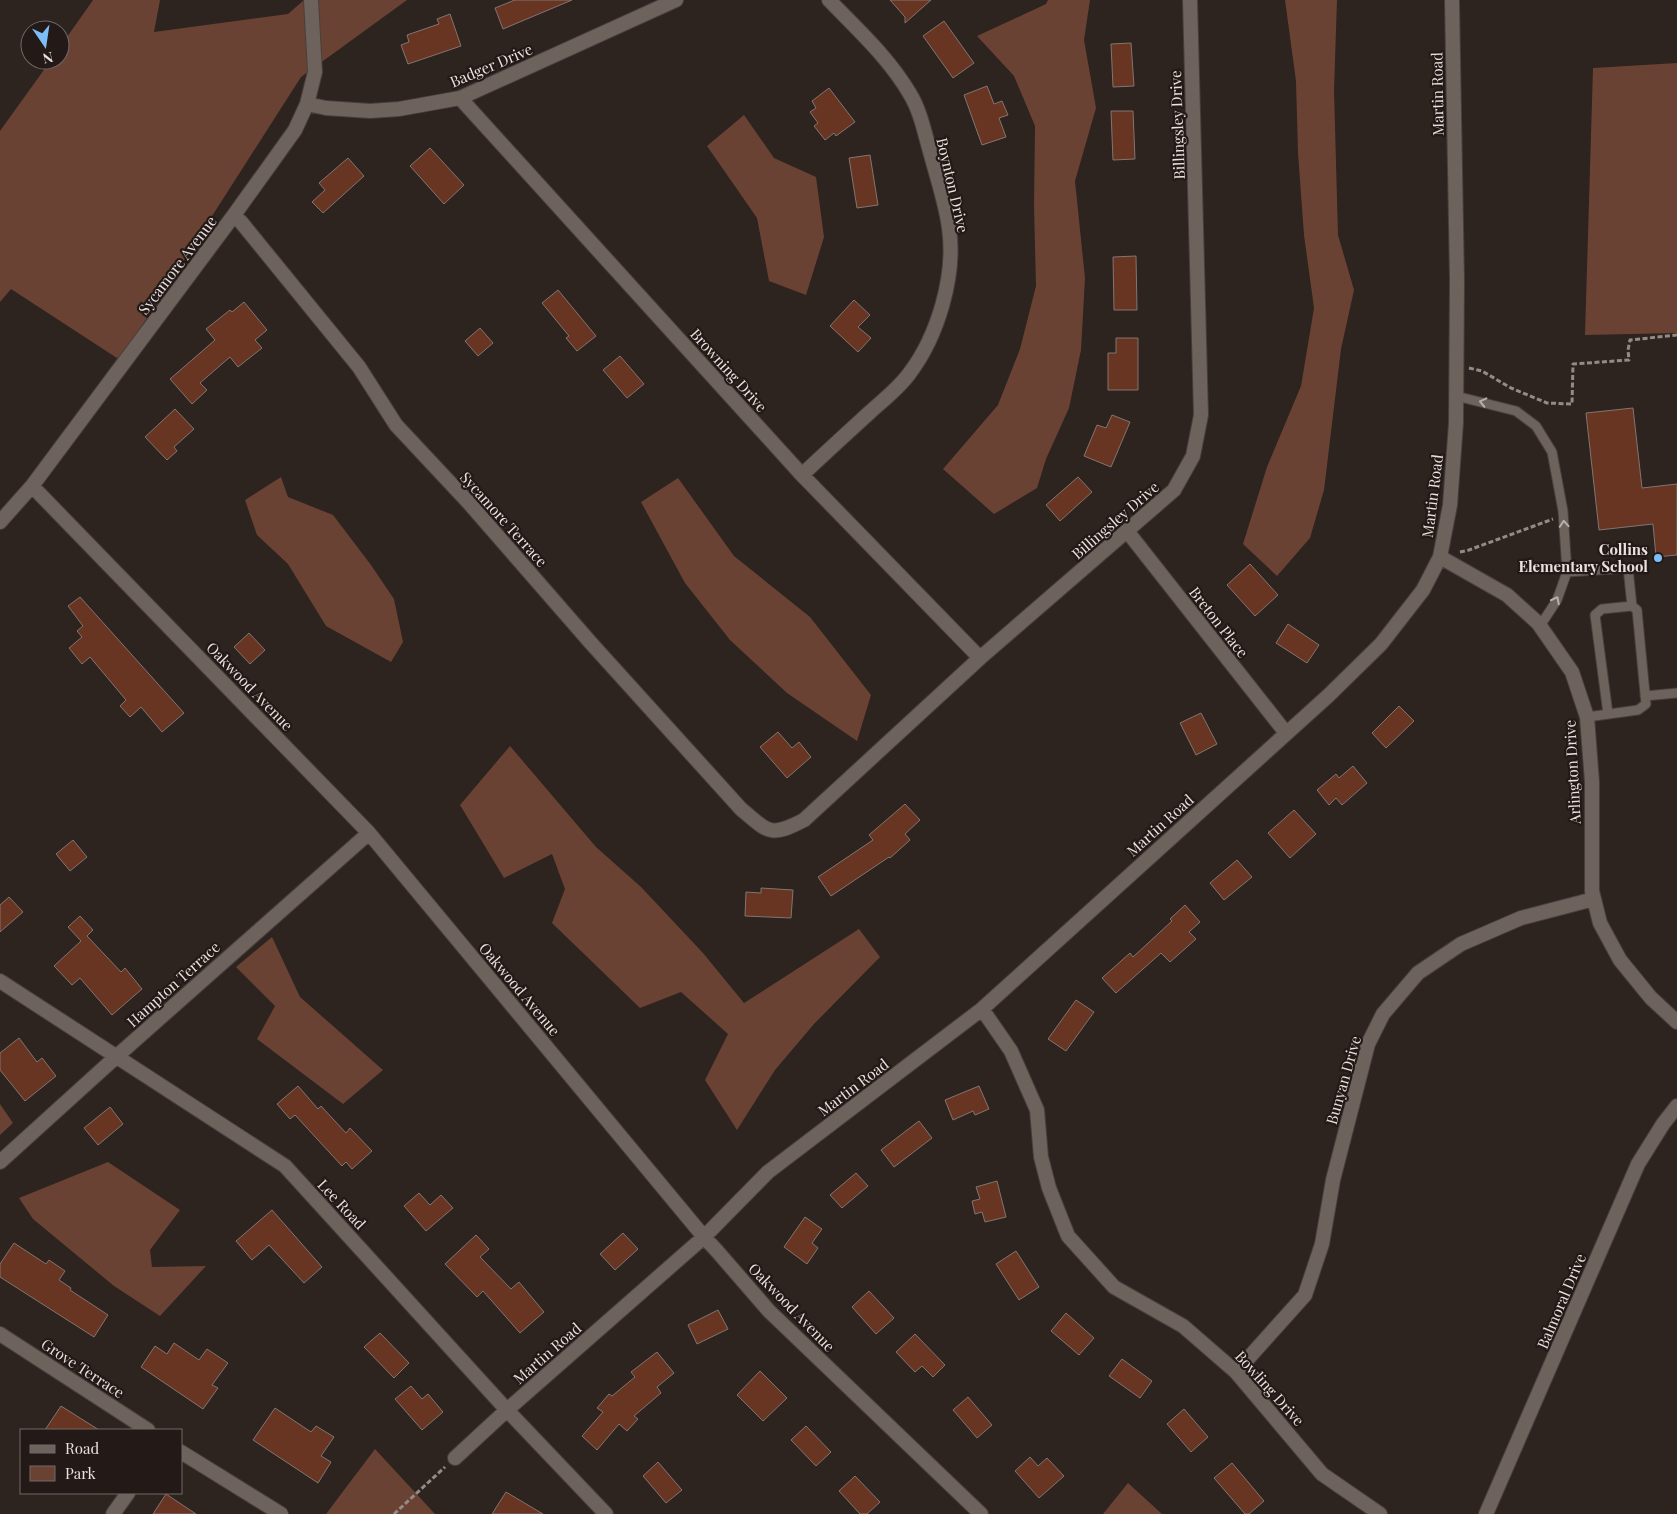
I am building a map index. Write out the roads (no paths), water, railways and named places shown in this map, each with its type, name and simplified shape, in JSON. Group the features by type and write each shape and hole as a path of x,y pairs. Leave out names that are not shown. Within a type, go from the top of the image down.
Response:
{"street":[{"name":"Sycamore Avenue","path":"0,522 32,486 295,130 307,104 316,72 311,0"},
{"name":"Badger Drive","path":"307,104 326,108 370,111 460,98 676,0"},
{"name":"Boynton Drive","path":"802,474 881,402 908,375 922,355 939,319 946,292 951,251 949,228 934,168 912,96 880,52 829,0"},
{"name":"Billingsley Drive","path":"768,831 780,830 804,820 980,658 1174,490 1193,456 1201,415 1190,0"},
{"name":"Martin Road","path":"455,1458 704,1237 768,1172 982,1009 1330,694 1381,644 1423,590 1440,557 1450,505 1456,423 1457,281 1452,0"},
{"name":"Browning Drive","path":"460,98 802,474 980,658"},
{"name":"Sycamore Terrace","path":"234,215 358,366 396,425 469,503 590,642 741,809 768,831"},
{"name":"Oakwood Avenue","path":"32,486 369,832 704,1237 769,1312 980,1514"},
{"name":"Breton Place","path":"1127,532 1286,733"},
{"name":"Arlington Drive","path":"1440,557 1507,596 1540,626 1572,672 1587,717 1592,782 1592,891 1600,923 1620,960 1651,998 1677,1022"},
{"name":"Hampton Terrace","path":"0,1162 369,832"},
{"name":"Bunyan Drive","path":"1236,1372 1305,1295 1322,1244 1333,1180 1368,1044 1383,1014 1418,974 1461,944 1521,918 1594,899"},
{"name":"Lee Road","path":"0,981 285,1166 507,1410 606,1514"},
{"name":"Bowling Drive","path":"982,1009 1011,1051 1037,1110 1041,1157 1049,1188 1068,1236 1114,1287 1183,1326 1236,1372 1322,1474 1380,1514"},
{"name":"Balmoral Drive","path":"1486,1514 1638,1164 1663,1124 1677,1106"},
{"name":"Grove Terrace","path":"0,1334 146,1429"},
{"path":"182,1453 281,1514"},
{"path":"113,1514 127,1494"}],"lane":[{"path":"1456,396 1516,411 1536,426 1552,452 1563,514 1567,572 1557,600 1540,626"},
{"path":"1567,572 1628,568 1632,606"},
{"path":"1587,717 1638,710 1646,704 1637,610 1632,606 1602,609 1595,615 1608,714"},
{"path":"1645,696 1677,693"}],"place":[{"name":"Collins Elementary School","path":"1658,558"}]}
